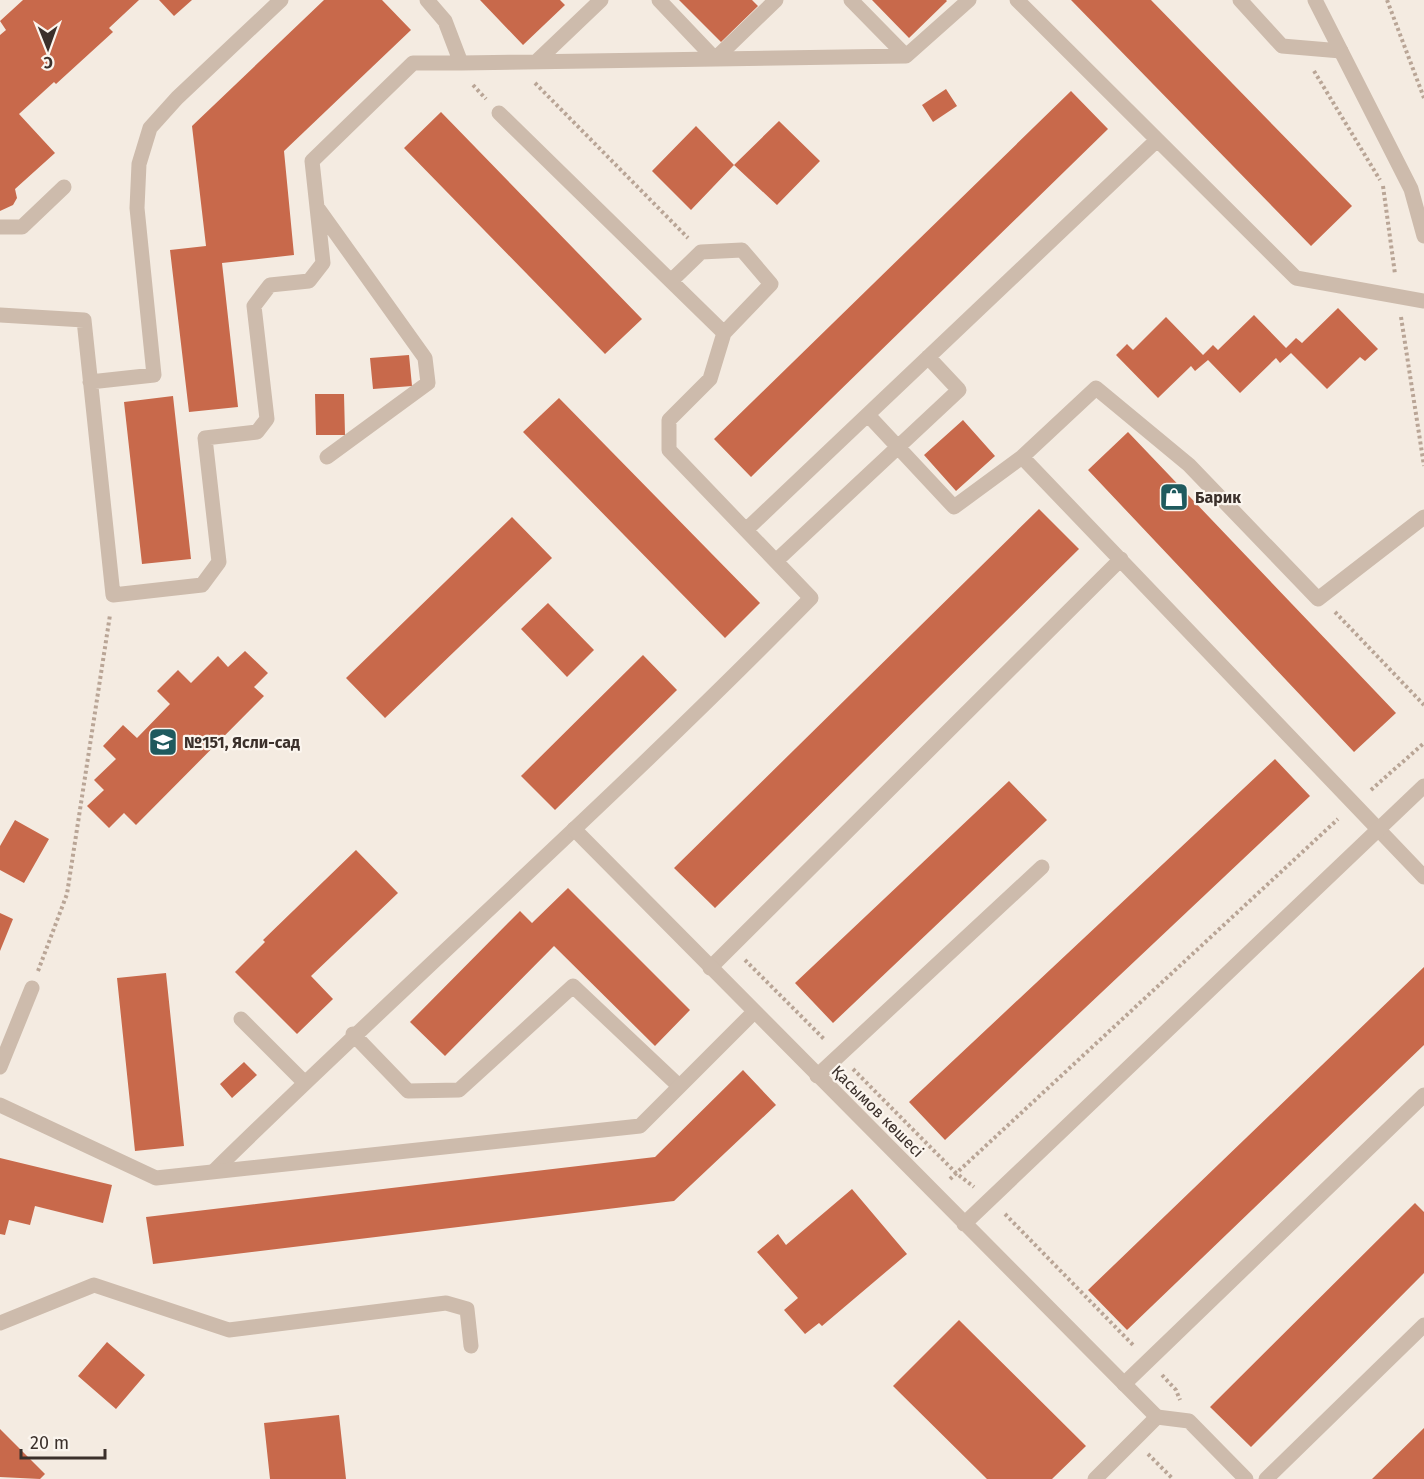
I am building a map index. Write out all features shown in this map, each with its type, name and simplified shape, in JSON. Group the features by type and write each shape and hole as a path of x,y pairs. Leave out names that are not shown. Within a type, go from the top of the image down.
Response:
{"street":[{"path":"90,382 154,375 137,208 139,164 150,128 177,98 281,0"},
{"path":"427,0 445,21 460,63"},
{"path":"536,62 599,0"},
{"path":"659,0 716,59"},
{"path":"716,59 776,0"},
{"path":"851,0 906,56"},
{"path":"0,315 84,320 113,595 202,585 219,562 205,438 256,432 267,419 254,306 270,285 309,281 323,263 312,161 413,63 906,56 969,0"},
{"path":"1017,0 1296,278 1424,301"},
{"path":"1240,0 1282,46 1341,51"},
{"path":"1315,0 1411,189 1424,236"},
{"path":"499,113 724,333"},
{"path":"746,530 1157,140"},
{"path":"0,227 22,227 64,187"},
{"path":"317,207 425,358 428,383 327,457"},
{"path":"214,1171 353,1034 574,829 811,598 669,450 669,420 710,379 724,333 771,284 742,250 701,252 671,281"},
{"path":"776,561 959,390 928,357"},
{"path":"868,415 954,507 1022,457 1096,388 1189,465 1318,599 1424,517"},
{"path":"1022,457 1424,877"},
{"path":"710,968 1121,559"},
{"path":"964,1224 1424,786"},
{"name":"Қасымов көшесі","path":"574,829 1157,1417"},
{"path":"817,1076 1042,867"},
{"path":"353,1034 408,1091 459,1090 573,986 679,1086"},
{"path":"0,1067 32,988"},
{"path":"0,1105 156,1178 640,1126 753,1012"},
{"path":"241,1019 304,1082"},
{"path":"1124,1384 1424,1095"},
{"path":"0,1323 94,1286 229,1330 446,1303 467,1309 471,1346"},
{"path":"1266,1479 1424,1325"},
{"path":"1095,1479 1157,1417 1189,1421 1246,1479"}],"path":[{"path":"1387,0 1424,98"},
{"path":"1300,48 1384,187 1424,466"},
{"path":"460,63 466,77 499,113"},
{"path":"549,99 701,252"},
{"path":"32,988 67,894 113,595"},
{"path":"1318,599 1345,620 1424,705"},
{"path":"934,1193 1355,803 1424,743"},
{"path":"732,947 956,1173 991,1200 1176,1390 1189,1421"},
{"path":"1134,1441 1173,1479"}],"building":[{"path":"23,0 139,0 109,28 113,32 19,114 55,153 15,189 17,198 13,205 0,211 0,35 6,30 0,21"},
{"path":"159,0 192,0 174,16"},
{"path":"324,0 382,0 411,30 284,151 294,255 222,263 238,407 189,412 170,250 206,246 192,126"},
{"path":"480,0 560,0 565,5 523,45"},
{"path":"679,0 752,0 758,6 721,42"},
{"path":"872,0 946,0 947,1 909,38"},
{"path":"1071,0 1151,0 1352,206 1311,246"},
{"path":"946,89 957,106 933,122 922,105"},
{"path":"1071,91 1108,129 751,477 714,439"},
{"path":"441,112 642,319 605,354 404,148"},
{"path":"779,121 820,161 777,205 734,165"},
{"path":"696,126 734,165 691,210 652,171"},
{"path":"1338,308 1378,349 1365,361 1360,357 1327,389 1291,353 1280,363 1276,358 1240,393 1208,360 1195,371 1191,366 1158,398 1116,355 1127,344 1133,350 1166,317 1203,355 1213,345 1218,350 1254,315 1286,348 1296,338 1302,343"},
{"path":"409,355 412,386 373,389 370,358"},
{"path":"315,394 344,394 345,435 316,435"},
{"path":"173,396 191,559 142,564 124,402"},
{"path":"559,398 760,603 725,638 523,432"},
{"path":"963,420 995,456 956,491 924,455"},
{"path":"1128,432 1396,713 1354,752 1088,470"},
{"path":"1039,509 1079,549 715,908 674,868"},
{"path":"512,517 552,558 385,718 346,678"},
{"path":"548,603 594,650 567,677 521,629"},
{"name":"№151, Ясли-сад","path":"245,651 268,673 254,687 264,696 136,825 124,813 109,828 87,806 104,790 94,780 116,759 103,746 123,725 137,738 170,704 157,691 178,670 191,683 218,656 228,667"},
{"path":"643,655 677,690 555,810 521,776"},
{"path":"1275,759 1310,796 945,1140 909,1102"},
{"path":"1009,781 1047,820 833,1023 795,983"},
{"path":"15,820 49,839 24,883 0,870 0,846"},
{"path":"356,850 398,893 311,976 333,999 297,1034 235,972 265,942 263,940"},
{"path":"568,888 690,1010 655,1046 554,946 445,1056 410,1022 520,911 532,923"},
{"path":"0,913 13,919 0,951"},
{"path":"1424,967 1424,1045 1127,1330 1088,1290"},
{"path":"166,973 184,1146 135,1151 117,978"},
{"path":"244,1062 257,1075 232,1098 220,1084"},
{"path":"743,1070 776,1105 674,1201 153,1264 146,1217 655,1157"},
{"path":"0,1158 112,1185 103,1223 35,1206 30,1225 9,1220 5,1235 0,1234"},
{"path":"852,1189 907,1254 822,1326 819,1323 805,1334 784,1310 798,1298 757,1252 778,1234 786,1245"},
{"path":"1415,1203 1424,1212 1424,1273 1251,1447 1210,1407"},
{"path":"959,1320 1086,1446 1052,1479 987,1479 893,1386"},
{"path":"107,1342 145,1375 116,1409 78,1376"},
{"path":"339,1415 346,1479 270,1479 264,1423"},
{"path":"1424,1428 1424,1479 1372,1479"},
{"path":"0,1429 45,1474 40,1479 0,1477"}],"place":[{"name":"Барик","path":"1174,497"},
{"name":"№151, Ясли-сад","path":"163,742"}]}
